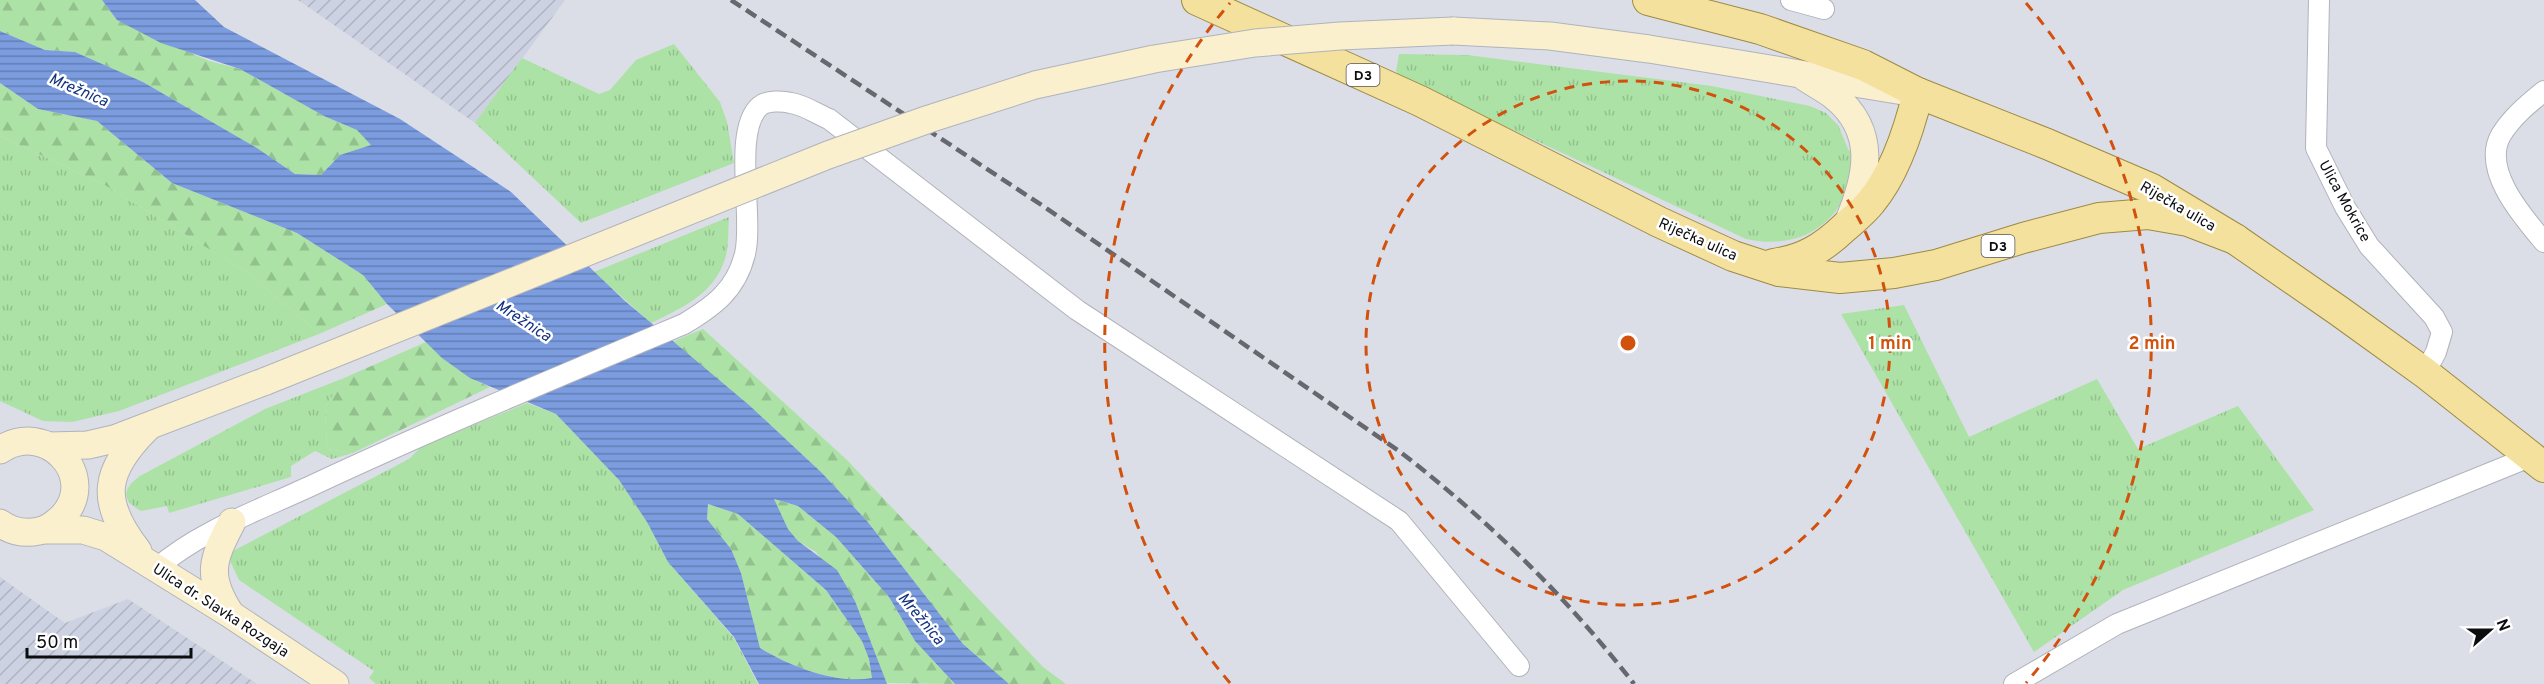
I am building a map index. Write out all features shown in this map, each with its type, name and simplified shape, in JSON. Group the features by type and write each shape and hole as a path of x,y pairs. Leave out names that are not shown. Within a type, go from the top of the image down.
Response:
{"main road":[{"name":"Riječka ulica","path":"1197,0 1420,101 1659,222 1758,266 1779,271 1840,278 1869,277 1936,265 2023,238 2099,218 2148,214 2188,221 2235,239"},
{"path":"1209,0 1234,16"},
{"name":"Riječka ulica","path":"1648,0 1760,29 1863,65 1918,93 2037,140 2151,189 2235,239 2425,373 2538,462"},
{"path":"1758,266 1788,262 1819,250 1871,203 1886,180 1913,115 1918,93"}],"street":[{"path":"1791,0 1824,9"},
{"name":"Ulica Mokrice","path":"2319,0 2316,148 2369,246 2434,317 2442,332 2436,352 2425,373"},
{"path":"6,443 28,440 50,446 88,445 114,439 267,381 828,155 1035,85 1154,59 1255,43 1340,36 1453,31 1550,36 1649,49 1918,93"},
{"path":"1797,73 1834,96 1847,109 1863,141 1866,159 1864,182 1847,225"},
{"path":"2544,91 2518,112 2500,136 2496,158 2504,189 2544,242"},
{"path":"148,426 129,446 116,467 110,487 118,522 151,564 232,522 424,434 684,324 715,306 735,280 745,254 748,228 745,142 750,119 761,105 773,102 792,103 829,119 1077,309 1399,521 1519,666"},
{"path":"44,530 57,523 67,512 73,498 74,483 83,466 114,439"},
{"name":"Ulica dr. Slavka Rozgaja","path":"50,446 62,455 70,468 83,504 106,537"},
{"path":"2014,684 2117,624 2538,462"},
{"path":"230,614 218,594 213,572 216,552 232,522"},
{"name":"Ulica dr. Slavka Rozgaja","path":"5,528 29,533 44,530 83,530 106,537 230,614 335,684"}],"shaded area":[{"path":"298,0 565,0 475,123"},
{"path":"0,577 65,623 128,599 257,684 0,684"}],"green space":[{"path":"0,0 102,0 117,20 209,61 240,69 324,116 358,130 372,145 340,155 321,175 295,174 257,148 143,82 75,52 45,50 0,31"},
{"path":"674,44 720,102 727,122 734,163 581,223 475,123 522,58 599,94 610,90 636,60"},
{"path":"1399,54 1467,55 1712,86 1810,106 1826,113 1838,125 1848,149 1856,159 1851,180 1844,199 1833,214 1820,226 1805,235 1767,242 1746,239 1400,77 1396,71"},
{"path":"0,83 38,109 97,121 172,183 297,233 363,275 387,304 319,334 248,273 103,184 0,136"},
{"path":"0,136 103,184 248,273 319,334 119,411 72,422 43,421 0,401"},
{"path":"729,217 725,259 713,282 696,298 651,323 594,272"},
{"path":"1904,305 1969,437 2097,379 2138,449 2238,406 2314,510 2123,590 2034,652 1841,314"},
{"path":"703,329 846,459 1043,667 1066,684 1008,684 963,644 867,521 822,473 749,405 672,342"},
{"path":"426,342 456,368 490,387 353,453 327,449 325,407 344,378"},
{"path":"344,378 325,407 327,449 353,453 332,459 315,451 291,466 291,477 169,513 167,506 141,511 127,499 127,490 140,476 265,409"},
{"path":"527,403 556,414 619,480 647,522 668,562 734,638 758,684 376,684 369,678 374,671 239,580 230,561 233,551 409,459 421,447"},
{"path":"773,499 798,506 836,537 889,597 915,641 955,684 886,683 855,601 816,552 798,541 788,529"},
{"path":"708,504 738,514 826,590 862,641 873,678 844,679 829,676 786,662 760,648 741,573 731,549 707,519"}],"water":[{"name":"Mrežnica","path":"102,0 195,0 224,27 400,119 511,192 625,301 749,405 822,473 867,521 963,644 1009,684 955,684 915,641 889,597 836,537 798,506 774,499 788,529 798,541 837,570 855,601 887,684 759,684 734,637 668,562 647,522 619,480 556,414 470,378 442,358 387,304 363,275 297,233 172,183 97,121 38,109 0,83 0,31 45,50 75,52 143,82 257,148 295,174 321,175 340,155 371,145 357,130 324,116 240,69 161,43 117,20","holes":["708,504 738,514 826,590 862,641 869,659 872,678 843,679 814,672 786,662 760,648 741,573 731,549 707,519"]}],"railway":[{"path":"731,0 1046,208 1399,451 1494,531 1524,560 1581,620 1634,684"}]}
